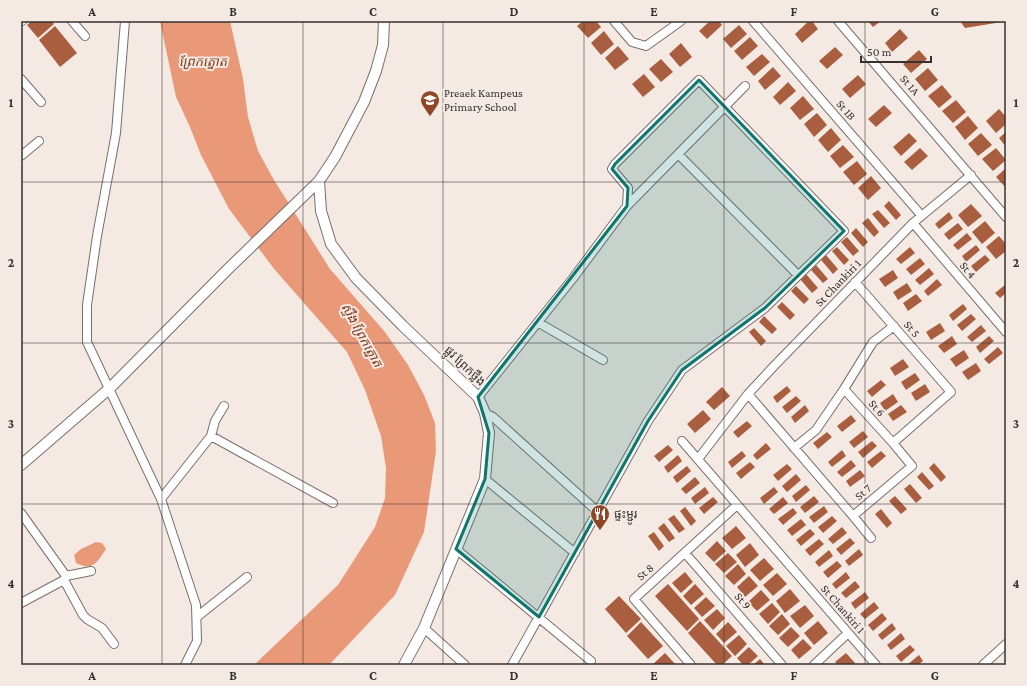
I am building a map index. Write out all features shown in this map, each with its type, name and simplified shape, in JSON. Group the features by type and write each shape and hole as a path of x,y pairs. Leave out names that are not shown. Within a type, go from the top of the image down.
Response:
{"street":[{"path":"72,21 84,36"},
{"path":"125,21 116,132 97,236 87,305 87,342 161,499 196,605 198,616 197,641 185,665"},
{"path":"21,465 110,388 227,270 319,181 335,157 364,102 376,71 383,45 384,21"},
{"path":"614,21 632,42 646,46 681,21"},
{"name":"St 1B","path":"753,21 921,215"},
{"name":"St 1A","path":"838,21 971,175"},
{"path":"21,79 41,102"},
{"path":"512,665 648,422 682,370 765,308 844,231 699,80 615,164 612,169 628,188 627,206"},
{"path":"478,397 539,323 627,206 745,86"},
{"path":"21,156 39,141"},
{"path":"678,154 798,276"},
{"path":"971,175 1006,217"},
{"name":"St Chankiri 1","path":"698,460 748,394 855,282 921,215 971,175"},
{"name":"ផ្លូវ ព្រែកថ្លឹង","path":"319,181 321,211 331,244 356,278 478,397 485,413 489,432 485,479 424,628 404,665"},
{"name":"St 4","path":"913,223 1006,332"},
{"name":"St 5","path":"855,282 951,392 893,443"},
{"path":"539,323 603,360"},
{"path":"794,448 816,430 844,389 873,342 894,326"},
{"name":"St 6","path":"844,389 893,443"},
{"name":"St 7","path":"748,394 853,516 912,466 893,443"},
{"path":"161,499 211,436 215,421 224,406"},
{"path":"485,413 493,417 598,512"},
{"path":"211,436 333,503"},
{"name":"St Chankiri 1","path":"682,441 876,665"},
{"path":"485,479 575,552"},
{"name":"St 8","path":"691,665 634,599 737,505"},
{"path":"21,513 65,578 83,615 102,628 114,644"},
{"path":"853,516 871,538"},
{"path":"456,549 591,662"},
{"name":"St 9","path":"685,552 782,665"},
{"path":"21,603 65,578 91,571"},
{"path":"198,616 247,577"},
{"path":"424,628 465,665"},
{"path":"814,665 848,633"},
{"path":"983,665 1006,644"}],"highlighted area":[{"path":"699,80 844,231 765,308 682,370 648,421 539,617 456,549 485,479 489,433 478,397 627,206 628,188 612,169 615,164"}],"water":[{"name":"ព្រែកត្នោត","path":"160,21 230,21 243,79 248,117 258,151 274,180 330,269 385,332 408,365 424,395 435,423 436,451 424,532 395,595 329,665 254,665 338,585 375,527 385,498 386,468 381,436 365,390 347,352 275,270 229,209 201,155 176,97"},
{"path":"96,542 102,543 106,549 97,562 91,566 82,566 76,563 74,555 81,549"}],"building":[{"path":"32,21 52,21 54,24 38,38 27,25"},
{"path":"583,21 596,21 601,27 588,38 577,26"},
{"path":"710,21 719,21 722,25 707,39 699,31"},
{"path":"809,21 812,21 818,29 802,43 795,34"},
{"path":"868,21 881,21 873,27"},
{"path":"960,21 1002,21 1002,22 965,28"},
{"path":"739,25 747,34 731,48 723,39"},
{"path":"55,26 77,53 60,67 39,40"},
{"path":"900,29 908,38 892,52 885,43"},
{"path":"604,31 614,44 601,55 591,43"},
{"path":"750,37 758,46 742,60 734,51"},
{"path":"681,43 692,57 680,67 669,54"},
{"path":"618,46 629,59 615,70 605,58"},
{"path":"835,47 843,55 827,69 819,61"},
{"path":"919,50 927,59 911,73 903,64"},
{"path":"762,54 770,62 754,76 746,67"},
{"path":"661,59 673,72 661,82 649,69"},
{"path":"773,67 781,76 765,90 758,81"},
{"path":"928,68 938,80 925,91 915,79"},
{"path":"644,74 655,87 643,97 632,84"},
{"path":"858,75 866,84 850,98 842,89"},
{"path":"788,82 796,91 780,105 773,97"},
{"path":"942,85 952,97 939,108 928,96"},
{"path":"803,96 814,109 800,120 790,108"},
{"path":"956,100 966,112 953,123 942,111"},
{"path":"884,105 892,113 876,127 868,119"},
{"path":"999,109 1006,117 1006,124 996,133 986,121"},
{"path":"817,113 827,125 814,137 804,124"},
{"path":"968,116 978,128 965,140 955,127"},
{"path":"831,128 841,140 828,152 818,140"},
{"path":"1006,132 1006,147 999,138"},
{"path":"909,133 917,141 901,156 893,147"},
{"path":"981,133 992,145 978,156 968,144"},
{"path":"843,145 854,157 840,168 830,156"},
{"path":"920,148 928,156 912,170 904,162"},
{"path":"996,148 1006,160 993,171 982,159"},
{"path":"857,161 867,174 854,185 843,172"},
{"path":"1006,168 1006,188 996,177"},
{"path":"871,176 881,188 868,200 858,188"},
{"path":"889,201 901,215 896,220 884,206"},
{"path":"971,204 982,216 968,227 958,215"},
{"path":"878,210 890,223 884,228 872,214"},
{"path":"949,212 953,218 939,229 935,224"},
{"path":"868,218 879,232 874,237 862,223"},
{"path":"985,221 995,233 982,244 972,232"},
{"path":"958,223 963,229 949,240 944,234"},
{"path":"856,228 868,242 863,247 851,233"},
{"path":"967,233 972,239 958,250 953,245"},
{"path":"999,236 1006,244 1006,251 996,259 986,247"},
{"path":"847,237 859,251 853,256 841,242"},
{"path":"976,245 980,250 966,262 962,256"},
{"path":"837,247 849,260 844,265 832,251"},
{"path":"910,247 915,253 901,264 896,259"},
{"path":"826,255 838,269 833,274 821,260"},
{"path":"985,255 990,260 976,272 971,266"},
{"path":"920,258 925,264 911,275 906,269"},
{"path":"816,265 828,279 823,283 811,270"},
{"path":"929,268 934,274 920,285 915,280"},
{"path":"893,270 898,278 885,287 879,279"},
{"path":"806,274 818,288 812,293 800,279"},
{"path":"937,279 942,285 928,296 924,291"},
{"path":"907,283 912,291 898,300 893,292"},
{"path":"1006,284 1006,293 1000,298 995,293"},
{"path":"796,286 809,299 804,304 791,291"},
{"path":"916,294 922,301 908,311 903,303"},
{"path":"782,302 795,315 790,320 777,307"},
{"path":"963,304 967,309 953,321 949,315"},
{"path":"971,314 976,319 962,331 957,325"},
{"path":"764,316 777,329 772,334 759,322"},
{"path":"940,323 945,331 931,340 926,332"},
{"path":"981,325 986,331 972,342 967,337"},
{"path":"754,328 766,341 761,346 749,332"},
{"path":"952,336 957,344 944,353 938,346"},
{"path":"989,336 994,341 980,353 976,347"},
{"path":"998,347 1003,353 989,364 984,359"},
{"path":"964,350 969,358 956,367 950,359"},
{"path":"903,359 909,367 895,376 890,368"},
{"path":"976,363 981,371 968,380 962,372"},
{"path":"915,373 920,380 906,390 901,382"},
{"path":"881,380 886,385 872,397 867,391"},
{"path":"925,384 930,392 916,401 911,393"},
{"path":"787,386 791,391 777,403 773,397"},
{"path":"722,387 730,396 714,410 706,402"},
{"path":"893,394 898,402 885,411 880,403"},
{"path":"796,396 801,401 787,413 782,407"},
{"path":"805,405 809,411 795,423 791,417"},
{"path":"901,405 907,412 893,421 888,414"},
{"path":"703,410 711,419 695,433 687,424"},
{"path":"851,415 856,421 842,432 837,426"},
{"path":"747,421 752,426 738,438 733,432"},
{"path":"863,431 868,437 854,448 849,442"},
{"path":"827,432 832,437 818,449 813,443"},
{"path":"872,441 877,446 863,458 858,452"},
{"path":"766,443 771,449 757,460 753,455"},
{"path":"668,445 673,450 659,462 654,456"},
{"path":"842,450 846,456 832,467 828,462"},
{"path":"742,451 746,456 732,468 728,462"},
{"path":"881,451 886,456 872,468 867,462"},
{"path":"678,455 682,461 668,473 664,467"},
{"path":"851,460 856,466 842,477 837,472"},
{"path":"750,462 755,467 741,479 736,473"},
{"path":"934,463 946,477 941,482 929,468"},
{"path":"787,464 792,469 778,481 773,475"},
{"path":"687,466 691,471 677,483 673,477"},
{"path":"860,470 865,476 850,487 846,481"},
{"path":"922,472 934,486 929,490 917,477"},
{"path":"796,474 801,480 787,492 782,486"},
{"path":"695,477 700,483 686,494 681,489"},
{"path":"910,484 922,498 916,503 904,489"},
{"path":"806,485 810,490 796,502 792,496"},
{"path":"705,487 709,493 695,504 691,498"},
{"path":"774,487 778,492 764,504 760,498"},
{"path":"814,496 819,502 805,513 800,507"},
{"path":"895,496 907,509 901,514 889,501"},
{"path":"713,497 718,502 704,514 699,508"},
{"path":"783,497 788,503 774,514 769,509"},
{"path":"824,506 828,512 814,523 809,517"},
{"path":"685,507 696,521 691,526 680,511"},
{"path":"793,508 797,513 783,525 778,519"},
{"path":"881,509 892,523 887,528 875,514"},
{"path":"674,515 685,529 679,533 668,519"},
{"path":"832,516 837,521 823,533 818,527"},
{"path":"801,519 806,525 792,536 787,530"},
{"path":"664,523 675,538 669,542 658,528"},
{"path":"736,526 746,538 732,549 722,538"},
{"path":"842,527 847,533 833,544 828,539"},
{"path":"810,529 815,534 801,546 796,540"},
{"path":"654,532 664,546 659,551 648,536"},
{"path":"850,538 855,543 841,555 836,549"},
{"path":"819,539 824,544 810,556 805,550"},
{"path":"717,541 726,551 714,562 705,553"},
{"path":"750,543 759,555 745,567 736,555"},
{"path":"859,549 863,555 849,566 845,561"},
{"path":"829,550 833,556 819,567 815,562"},
{"path":"728,553 737,562 724,573 715,564"},
{"path":"764,558 774,569 760,581 750,570"},
{"path":"837,561 842,566 828,578 823,572"},
{"path":"738,564 746,574 734,585 725,576"},
{"path":"685,572 693,582 681,593 672,583"},
{"path":"846,572 850,578 836,589 832,584"},
{"path":"777,573 787,584 773,596 763,585"},
{"path":"749,576 758,586 745,597 737,587"},
{"path":"855,581 860,587 846,598 841,593"},
{"path":"668,584 699,619 687,631 655,596"},
{"path":"695,584 704,594 691,605 683,596"},
{"path":"790,589 800,601 785,613 776,601"},
{"path":"761,590 770,600 757,611 748,602"},
{"path":"865,592 869,598 855,609 851,603"},
{"path":"619,596 641,619 626,633 605,609"},
{"path":"706,597 715,606 702,617 694,608"},
{"path":"874,602 879,608 865,619 860,614"},
{"path":"772,603 780,612 768,624 759,614"},
{"path":"805,605 814,616 800,628 790,616"},
{"path":"717,609 725,618 713,630 704,620"},
{"path":"882,613 887,619 873,631 868,625"},
{"path":"782,614 790,624 778,635 769,626"},
{"path":"700,621 732,656 722,665 717,665 688,633"},
{"path":"818,621 828,633 814,645 804,633"},
{"path":"641,622 663,646 648,659 627,636"},
{"path":"728,622 737,632 724,643 716,634"},
{"path":"892,623 896,629 882,640 878,635"},
{"path":"791,627 800,636 788,647 779,638"},
{"path":"901,633 905,639 891,650 887,645"},
{"path":"739,635 747,644 735,656 726,646"},
{"path":"803,639 812,648 799,659 791,650"},
{"path":"910,645 915,650 901,662 896,656"},
{"path":"749,647 758,656 748,665 743,665 737,658"},
{"path":"665,653 676,665 652,665"},
{"path":"846,653 855,663 853,665 838,665 835,662"},
{"path":"919,655 923,661 918,665 907,665"},
{"path":"760,659 765,665 753,665"}],"place":[{"name":"Preaek Kampeus Primary School","path":"430,117"},
{"name":"ផ្ទះម្ជូរ","path":"600,531"}],"water label":[{"name":"ស្ទឹង ព្រែកត្នោត","path":"362,335"}]}
